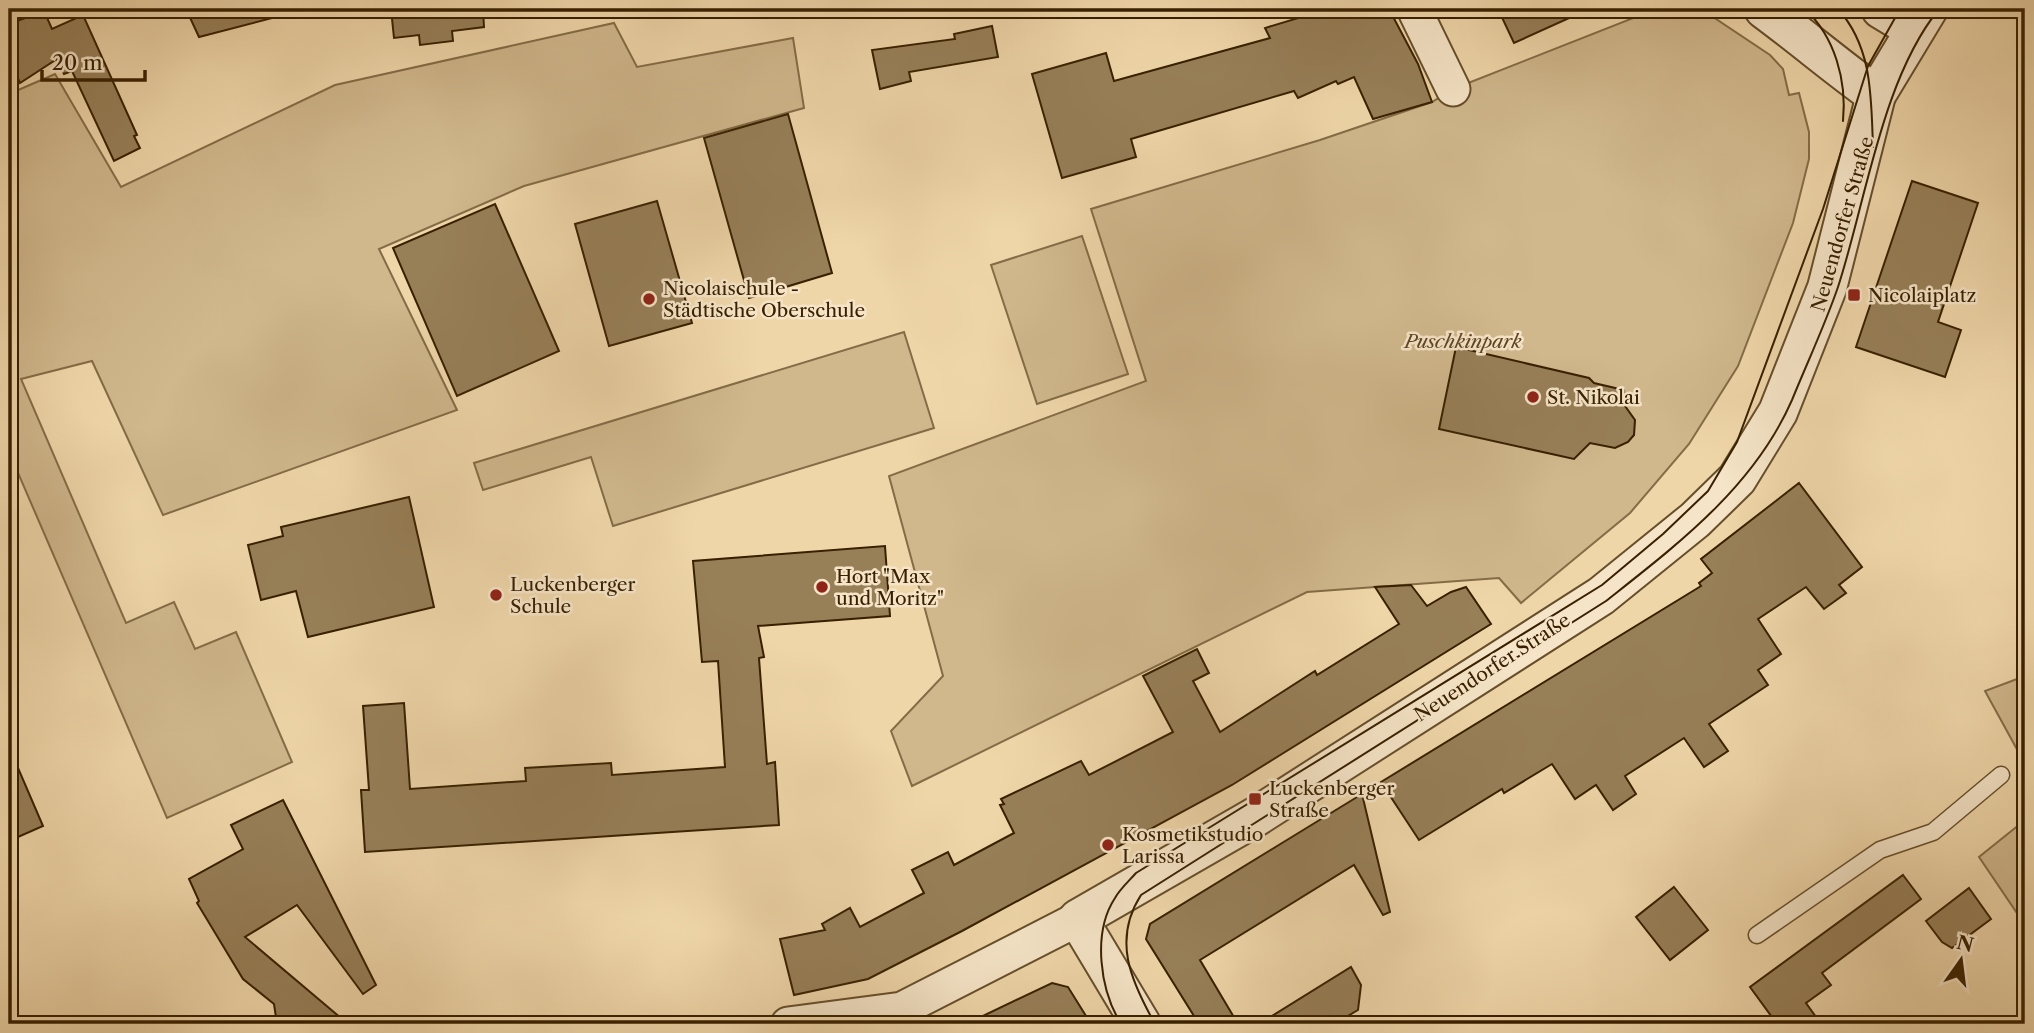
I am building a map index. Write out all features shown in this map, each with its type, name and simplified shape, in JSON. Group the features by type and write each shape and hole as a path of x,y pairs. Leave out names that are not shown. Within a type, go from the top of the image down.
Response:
{"street":[{"path":"1414,9 1453,89"},
{"path":"1764,9 1815,47 1840,71 1876,95"},
{"path":"1881,9 1921,19"},
{"name":"Neuendorfer Straße","path":"788,1024 902,1009 1078,919 1257,816 1601,596 1695,520 1737,479 1778,412 1827,288 1876,95 1921,19"},
{"path":"1078,919 1141,1024"}],"lane":[{"path":"1757,935 1880,850 1933,832 2001,775"}],"green space":[{"name":"Puschkinpark","path":"1656,9 1704,11 1770,55 1783,69 1789,95 1799,93 1809,132 1809,159 1793,223 1738,366 1689,444 1630,513 1521,603 1499,578 1307,592 912,786 891,731 943,676 889,476 1146,381 1091,209 1320,140 1432,102 1453,89"},
{"path":"614,23 637,67 793,38 804,108 524,186 379,249 457,410 163,515 92,361 21,379 126,623 174,602 195,649 236,632 292,762 167,818 9,452 9,94 55,74 121,187 335,85"},
{"path":"1082,236 1128,374 1037,404 991,265"},
{"path":"904,332 934,428 613,526 591,457 483,490 474,463"},
{"path":"2025,676 2025,764 1985,691"},
{"path":"2025,820 2025,925 1979,857"}],"building":[{"path":"186,9 271,9 272,18 199,37"},
{"path":"391,9 483,9 484,27 452,31 453,41 420,45 419,35 394,38"},
{"path":"1328,9 1389,9 1418,64 1432,102 1373,119 1354,77 1338,84 1336,81 1298,98 1294,91 1131,139 1136,157 1062,178 1032,74 1106,53 1114,81 1270,38 1265,28"},
{"path":"1498,9 1589,9 1514,43"},
{"path":"44,11 52,29 83,15 137,135 134,136 140,148 114,161 72,71 64,74 57,59 20,83 9,58 9,24"},
{"path":"992,26 998,57 909,72 911,81 880,89 872,50 955,39 954,34"},
{"path":"788,114 832,273 749,298 704,138"},
{"path":"1912,181 1978,203 1938,322 1961,330 1945,377 1856,347"},
{"path":"657,201 692,323 609,346 575,224"},
{"path":"495,204 559,351 457,396 393,248"},
{"name":"St. Nikolai","path":"1456,347 1589,378 1594,383 1624,390 1625,406 1635,420 1634,435 1628,442 1615,448 1590,443 1574,459 1439,429"},
{"path":"1799,483 1862,567 1839,585 1846,593 1824,609 1806,587 1758,619 1781,654 1758,670 1768,685 1709,724 1728,751 1704,767 1684,738 1625,776 1636,794 1613,810 1596,785 1575,799 1552,764 1504,793 1502,789 1419,840 1381,782 1701,586 1699,583 1712,573 1701,559"},
{"path":"409,497 434,607 308,637 296,591 261,600 248,545 283,536 281,527"},
{"path":"885,546 890,616 758,626 764,657 759,658 767,764 775,762 779,825 365,852 361,790 369,790 363,706 404,703 410,789 526,781 525,768 611,763 612,775 725,767 718,661 702,662 693,561"},
{"path":"1411,585 1427,606 1466,587 1491,624 1232,785 962,931 868,979 794,995 780,939 825,930 822,924 850,908 860,927 924,893 912,870 948,852 954,865 1014,833 1000,805 1004,804 1001,799 1081,761 1089,775 1173,732 1143,676 1197,649 1209,673 1193,681 1220,732 1315,671 1317,675 1399,624 1375,587"},
{"path":"9,747 43,826 9,841"},
{"path":"1362,794 1390,912 1383,915 1354,865 1200,960 1238,1024 1199,1024 1146,939 1150,924"},
{"path":"283,800 376,985 363,994 297,905 245,937 348,1024 277,1024 274,1004 243,979 197,903 199,901 189,879 243,849 231,825"},
{"path":"1903,875 1921,899 1822,973 1831,985 1806,1003 1821,1024 1777,1024 1750,987"},
{"path":"1674,887 1708,930 1670,960 1636,917"},
{"path":"1969,888 1991,919 1952,948 1942,942 1926,921"},
{"path":"1351,967 1361,985 1358,1010 1334,1024 1259,1024"},
{"path":"1052,983 1068,987 1091,1024 966,1024"}],"tram line":[{"path":"1805,9 1824,33 1837,60 1843,91 1843,121"},
{"path":"1838,9 1858,40 1864,57 1870,92 1873,147"},
{"path":"1121,1024 1108,995 1101,961 1101,944 1108,912 1117,895 1136,873 1602,585 1663,534 1708,491 1737,442 1823,209 1868,66 1895,18 1906,9"},
{"path":"1838,10 1888,17 1918,9"},
{"path":"1155,1024 1132,976 1126,944 1132,912 1141,895 1606,601 1712,512 1757,460 1792,400 1827,315 1838,287 1889,105 1919,38 1939,9"}],"place":[{"name":"Nicolaiplatz","path":"1854,295"},
{"name":"Nicolaischule - Städtische Oberschule","path":"649,299"},
{"name":"St. Nikolai","path":"1533,397"},
{"name":"Hort \"Max und Moritz\"","path":"822,587"},
{"name":"Luckenberger Schule","path":"496,595"},
{"name":"Luckenberger Straße","path":"1255,799"},
{"name":"Kosmetikstudio Larissa","path":"1108,845"}]}
